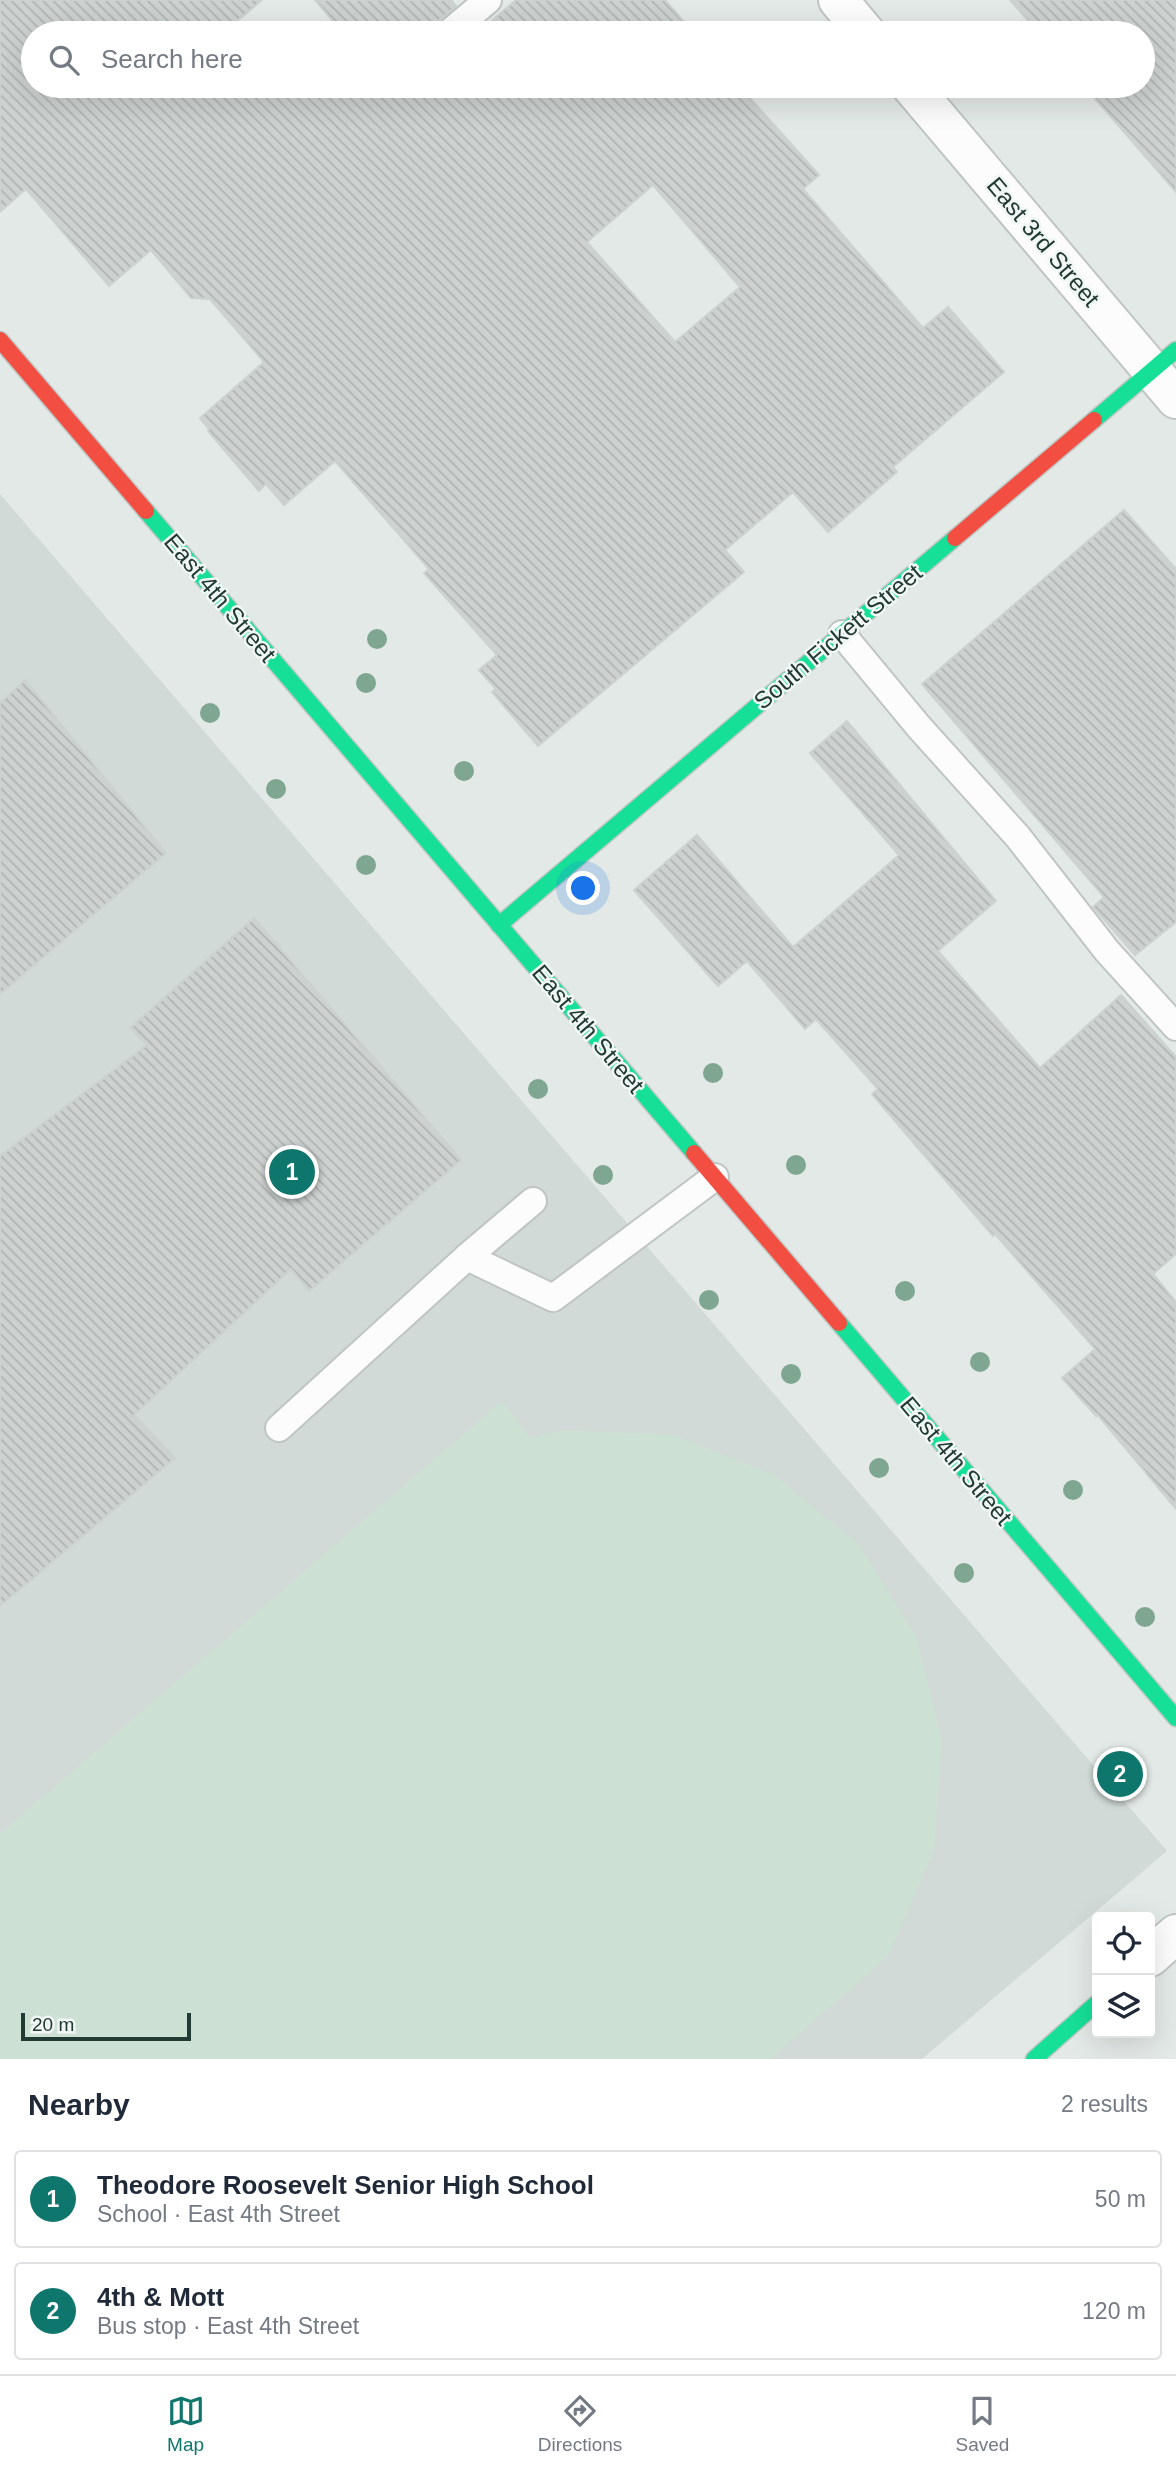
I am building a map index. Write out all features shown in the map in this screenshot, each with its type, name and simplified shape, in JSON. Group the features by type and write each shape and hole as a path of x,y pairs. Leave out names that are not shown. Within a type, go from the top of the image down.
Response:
{"main road":[{"name":"East 4th Street","path":"0,340 1176,1718"},
{"name":"South Fickett Street","path":"499,925 1164,360"},
{"path":"1034,2059 1092,2007"}],"street":[{"path":"838,0 856,21"},
{"name":"East 3rd Street","path":"922,98 1164,360 1176,399"},
{"path":"1155,1953 1176,1934"}],"lane":[{"path":"463,21 488,0"},
{"path":"842,634 919,727 1017,836 1107,951 1176,1027"},
{"path":"467,1257 554,1298 715,1177"},
{"path":"279,1428 467,1257 533,1201"}],"shaded area":[{"path":"0,494 1167,1851 922,2059 0,2059"}],"green space":[{"path":"502,1401 531,1439 564,1430 673,1435 774,1475 858,1544 916,1636 942,1741 934,1850 888,1956 770,2059 0,2059 0,1834"}],"building":[{"path":"0,0 262,0 237,21 21,21 21,98 750,98 819,175 803,189 923,328 948,307 1004,372 893,467 897,472 828,532 793,492 725,550 744,572 538,746 492,692 496,689 479,670 497,655 424,573 429,569 335,461 284,505 266,484 259,491 208,431 200,418 264,362 210,299 191,298 151,250 109,286 26,189 0,212","holes":["653,185 740,287 675,342 587,242"]},
{"path":"315,0 451,0 456,6 438,21 333,21"},
{"path":"516,0 665,0 683,21 492,21"},
{"path":"1010,0 1176,0 1176,192 1094,98 1155,98 1155,21 1028,21"},
{"path":"1124,510 1176,569 1176,922 1135,955 1093,907 1104,897 922,684"},
{"path":"25,680 166,853 0,994 0,703"},
{"path":"847,721 996,901 938,951 1040,1068 1121,995 1176,1057 1176,1254 1153,1274 1176,1302 1176,1509 1097,1414 1096,1416 1062,1378 1095,1349 995,1234 993,1236 872,1094 878,1089 816,1019 805,1029 747,961 718,986 634,890 697,835 793,947 899,855 810,753"},
{"path":"254,918 461,1160 309,1291 291,1269 134,1415 175,1458 0,1606 0,1156 147,1045 130,1028"}],"traffic: fast":[{"path":"1094,420 1176,350"},
{"path":"146,511 694,1153"},
{"path":"499,925 955,538"},
{"path":"839,1323 1176,1718"},
{"path":"1034,2059 1092,2007"}],"traffic: jam":[{"path":"0,340 146,511"},
{"path":"955,538 1094,420"},
{"path":"694,1153 839,1323"}],"place":[{"name":"Theodore Roosevelt Senior High School","path":"292,1172"},
{"name":"4th & Mott","path":"1120,1774"}]}
